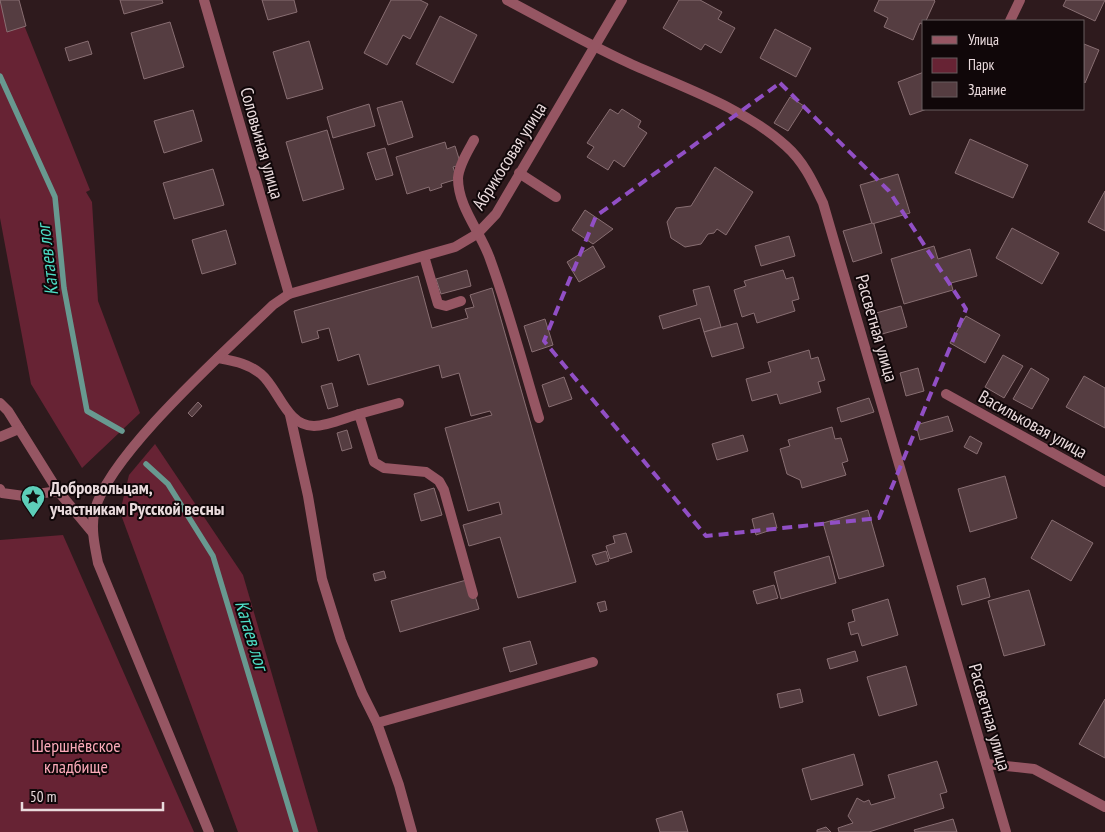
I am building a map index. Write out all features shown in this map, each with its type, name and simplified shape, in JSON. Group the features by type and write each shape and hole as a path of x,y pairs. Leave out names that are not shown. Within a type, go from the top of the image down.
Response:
{"street":[{"name":"Соловьиная улица","path":"204,0 289,294"},
{"name":"Рассветная улица","path":"507,0 595,46 720,104 786,146 808,171 823,203 1006,832"},
{"name":"Абрикосовая улица","path":"289,294 424,256 455,246 477,234 496,214 622,0"},
{"path":"1010,20 1020,0"},
{"path":"474,140 462,161 458,176 459,187 477,234 490,256 539,418"},
{"path":"519,173 556,197"},
{"path":"424,256 438,304 446,306 461,302"},
{"path":"209,832 101,571 93,532 94,514 101,493 140,439 218,358 274,305 289,294"},
{"path":"218,358 242,363 260,373 290,415 303,424 316,426 398,403"},
{"name":"Васильковая улица","path":"946,394 1105,482"},
{"path":"0,403 58,491 93,532"},
{"path":"359,414 374,462 384,468 426,472 439,481 444,490 473,594"},
{"path":"290,415 308,496 322,579 341,640 362,693 377,722 399,785 412,832"},
{"path":"0,437 18,429"},
{"path":"0,489 2,493 24,496 58,491"},
{"path":"377,722 593,662"},
{"path":"987,764 1034,769 1105,807"}],"highlighted area":[{"path":"780,83 889,191 966,309 879,518 706,536 544,341 596,216"}],"green space":[{"path":"0,0 14,0 90,190 86,192 92,202 98,301 140,413 82,468 31,384 0,218"},
{"path":"155,444 243,575 318,832 238,832 120,512 129,475"},
{"name":"Шершнёвское кладбище","path":"63,535 194,832 0,832 0,540"}],"building":[{"path":"0,0 19,0 26,26 7,32"},
{"path":"120,0 162,0 163,3 124,14"},
{"path":"262,0 294,0 297,12 268,20"},
{"path":"391,0 420,0 428,4 410,39 403,35 387,65 364,53"},
{"path":"679,0 700,0 722,12 718,19 735,28 721,53 705,44 701,50 663,28"},
{"path":"879,0 935,1 926,20 922,20 922,24 920,23 913,40 884,27 888,18 874,11"},
{"path":"1066,0 1105,0 1095,21 1063,6"},
{"path":"440,16 477,35 453,83 416,64"},
{"path":"170,22 184,67 144,79 131,33"},
{"path":"775,29 811,48 796,77 760,58"},
{"path":"88,41 92,54 69,61 65,48"},
{"path":"309,41 323,89 287,99 273,52"},
{"path":"1085,44 1099,50 1085,83"},
{"path":"922,73 922,110 924,110 910,115 898,82"},
{"path":"790,97 804,106 788,131 774,123"},
{"path":"402,101 413,137 388,145 377,108"},
{"path":"369,104 375,126 333,138 327,117"},
{"path":"610,109 618,114 622,109 641,121 638,127 647,133 624,167 614,160 608,170 587,157 594,147 587,143"},
{"path":"193,110 202,141 164,153 154,121"},
{"path":"327,130 344,189 303,201 286,142"},
{"path":"970,139 1028,165 1013,198 955,173"},
{"path":"445,142 447,149 455,146 461,165 453,167 457,179 441,184 442,187 430,191 429,187 407,194 396,157"},
{"path":"385,148 393,175 376,180 367,153"},
{"path":"715,167 753,192 726,235 717,229 714,233 708,234 701,244 685,247 671,238 667,222 676,208 691,206"},
{"path":"213,169 224,205 174,219 163,183"},
{"path":"898,174 910,213 872,224 860,185"},
{"path":"1105,191 1105,231 1088,222"},
{"path":"585,210 613,229 593,244 572,230"},
{"path":"874,224 882,253 853,262 843,231"},
{"path":"1012,228 1059,253 1042,284 996,258"},
{"path":"226,230 236,264 202,274 192,240"},
{"path":"789,236 795,256 761,266 755,246"},
{"path":"593,246 605,267 579,282 567,262"},
{"path":"934,246 938,259 970,249 977,276 951,283 953,290 904,304 891,259"},
{"path":"467,270 471,286 441,294 436,279"},
{"path":"783,270 786,279 793,277 799,299 792,301 795,311 757,323 754,313 742,317 734,290 746,286 744,281"},
{"path":"418,276 432,328 468,318 465,309 474,307 470,295 492,288 576,582 518,598 500,537 469,546 463,525 502,514 499,502 468,511 445,428 492,415 490,411 471,416 459,373 442,378 439,365 368,385 359,354 338,361 329,328 317,331 319,338 302,343 294,311"},
{"path":"709,286 721,327 704,332 700,318 663,329 659,316 697,305 693,290"},
{"path":"901,306 907,327 875,336 869,315"},
{"path":"966,316 1000,335 985,363 950,343"},
{"path":"545,319 553,345 532,352 524,326"},
{"path":"737,323 744,348 712,357 704,332"},
{"path":"809,350 811,359 818,357 825,380 818,382 821,392 780,404 777,394 752,401 746,379 771,372 768,362"},
{"path":"1003,355 1023,366 1004,398 985,387"},
{"path":"918,368 924,391 906,396 900,373"},
{"path":"1031,368 1049,379 1032,409 1013,399"},
{"path":"1084,376 1105,388 1105,428 1066,407"},
{"path":"564,377 572,399 549,407 542,385"},
{"path":"332,383 338,406 328,409 321,386"},
{"path":"869,398 874,412 841,422 837,408"},
{"path":"198,402 202,406 192,417 188,413"},
{"path":"948,416 953,431 920,440 916,425"},
{"path":"832,427 835,439 841,438 848,461 842,463 846,475 802,488 800,480 787,474 780,449 790,446 788,440"},
{"path":"347,430 352,448 342,451 337,433"},
{"path":"743,435 748,451 717,460 712,444"},
{"path":"970,436 982,443 977,454 964,447"},
{"path":"1005,476 1017,518 970,532 958,489"},
{"path":"434,488 442,515 421,521 414,494"},
{"path":"868,510 884,566 839,579 823,523"},
{"path":"773,513 777,528 756,535 752,519"},
{"path":"1052,520 1093,543 1071,581 1031,558"},
{"path":"626,533 632,552 610,559 606,546 615,543 613,536"},
{"path":"606,551 609,561 596,565 592,555"},
{"path":"829,556 836,583 781,599 774,572"},
{"path":"384,571 386,578 375,581 373,574"},
{"path":"985,578 990,597 962,605 957,586"},
{"path":"470,579 479,609 400,632 391,601"},
{"path":"774,585 778,598 757,604 753,591"},
{"path":"1029,590 1045,645 1004,656 988,601"},
{"path":"888,599 898,635 862,646 858,633 851,635 848,623 855,621 852,610"},
{"path":"605,601 607,610 600,612 597,603"},
{"path":"530,641 537,664 510,672 503,648"},
{"path":"855,651 858,661 830,669 827,659"},
{"path":"906,666 917,705 879,716 867,677"},
{"path":"800,689 803,702 780,708 777,694"},
{"path":"1105,699 1105,758 1079,744"},
{"path":"854,754 863,785 811,800 802,769"},
{"path":"937,761 947,792 940,794 944,808 869,832 839,832 838,828 853,823 848,816 857,798 864,802 869,800 871,805 895,798 888,775"},
{"path":"682,811 688,832 660,832 656,819"},
{"path":"953,819 957,832 915,832 914,830"},
{"path":"826,827 831,832 817,832 817,830"}],"waterway":[{"name":"Катаев лог","path":"0,76 55,197 64,288 87,411 122,431"},
{"name":"Катаев лог","path":"146,464 168,484 213,556 296,832"}],"place":[{"name":"Добровольцам, участникам Русской весны","path":"33,518"}]}
